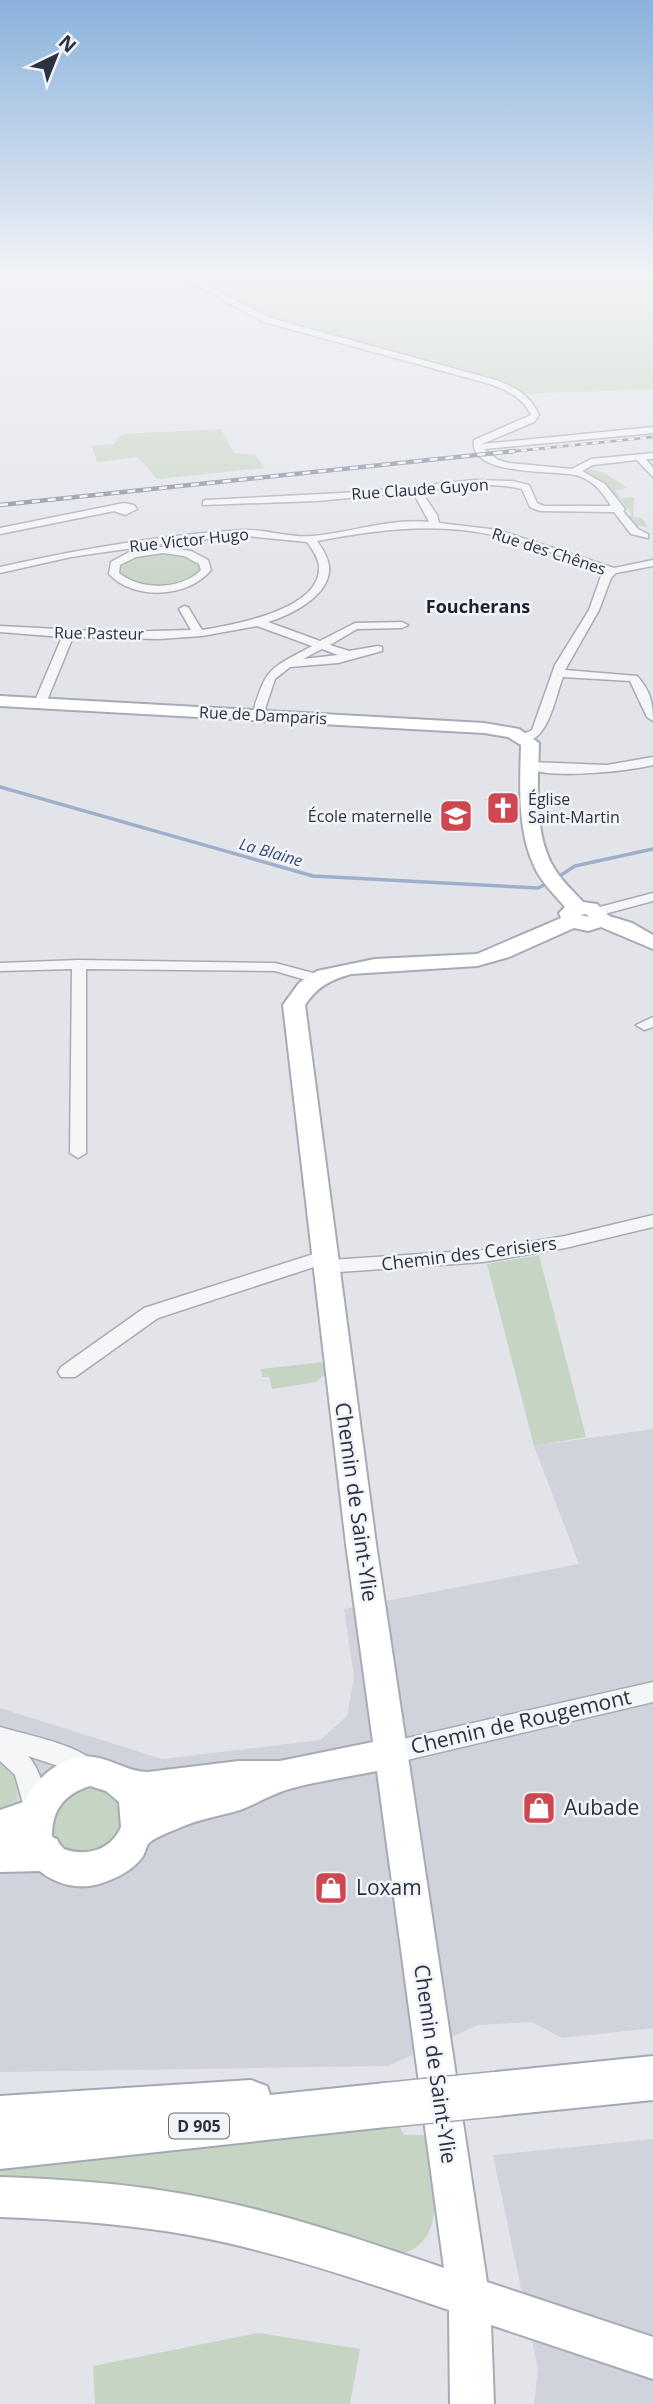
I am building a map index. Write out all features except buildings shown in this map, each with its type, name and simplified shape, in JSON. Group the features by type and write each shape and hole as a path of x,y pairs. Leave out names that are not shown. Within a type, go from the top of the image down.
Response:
{"main road":[{"path":"0,1853 28,1826"},
{"name":"D 905","path":"0,2147 653,2078"},
{"path":"0,2118 309,2099 335,2111"}],"street":[{"path":"502,386 532,406 535,415 531,420 488,435 477,442 488,459 503,464 573,472 598,482 620,509 632,531 650,544"},
{"path":"478,447 653,430"},
{"path":"573,472 579,466 592,462 653,456"},
{"path":"640,458 653,474"},
{"name":"Rue Claude Guyon","path":"206,503 299,500 470,484 512,483 526,487 533,505 542,509 620,509"},
{"path":"416,490 432,515 434,524"},
{"path":"0,531 116,508"},
{"name":"Rue des Chênes","path":"379,527 434,524 507,535 613,571"},
{"name":"Rue Victor Hugo","path":"0,570 71,554 124,553 166,542 247,533 311,539 379,527"},
{"name":"Rue Pasteur","path":"0,629 198,633 260,623 301,603 319,584 324,568 311,539"},
{"path":"166,542 176,551"},
{"path":"176,551 202,560 207,567 205,573 195,580 178,586 137,586 120,580 114,574 113,567 124,553 176,551"},
{"path":"613,571 653,563"},
{"name":"Rue des Chênes","path":"525,738 537,732 558,673 594,610 606,576 613,571"},
{"path":"184,609 198,633"},
{"path":"260,623 348,655"},
{"path":"258,715 269,678 285,665 355,626 402,625"},
{"path":"40,703 71,632"},
{"path":"285,665 338,660 348,655 378,649"},
{"path":"558,673 633,678 640,686 653,717"},
{"name":"Rue de Damparis","path":"0,701 484,728 525,738"},
{"path":"525,738 532,750 529,801 536,847 545,870 575,915 588,925 598,916 653,897"},
{"path":"530,766 629,767 653,761"},
{"path":"0,967 79,964 275,967 316,978 348,969 475,960 500,954 575,915"},
{"path":"598,916 653,943"},
{"path":"78,1153 79,964"},
{"name":"Chemin de Saint-Ylie","path":"316,978 298,994 293,1017 390,1753 469,2298 472,2404"},
{"name":"Chemin des Cerisiers","path":"68,1372 151,1313 324,1262 483,1256 565,1242 653,1220"},
{"name":"Chemin de Rougemont","path":"390,1753 653,1692"},
{"path":"0,1737 74,1760 90,1771 119,1778 130,1787 139,1803 138,1831"},
{"path":"0,1745 25,1769 28,1826 66,1867 96,1868 121,1855 138,1831 176,1812 240,1794 284,1775 390,1753"},
{"path":"28,1826 48,1791 57,1783 67,1776 90,1771"},
{"path":"130,1787 174,1786 244,1774 284,1775"},
{"path":"0,2197 37,2196 164,2208 274,2235 447,2288 469,2298 653,2358"}],"shaded area":[{"path":"653,1429 653,2028 562,2038 532,2022 478,2025 388,2066 0,2072 0,1708 162,1759 320,1740 347,1716 354,1677 344,1609 579,1564 534,1446"},
{"path":"653,2139 653,2404 534,2404 538,2369 493,2155"}],"green space":[{"path":"511,386 653,386 653,389 522,394"},
{"path":"221,429 234,453 256,455 264,468 157,479 138,457 97,462 92,446 114,444 122,434"},
{"path":"586,467 606,474 628,488 615,490 621,498 634,497 633,517 642,518 648,527 634,525 629,517 632,515 623,502 606,485 586,473"},
{"path":"161,551 190,556 203,568 196,577 175,586 151,585 118,574 117,567 124,560"},
{"path":"539,1255 586,1437 534,1446 487,1264"},
{"path":"318,1284 328,1372 316,1382 272,1389 269,1377 262,1377 261,1369 324,1362"},
{"path":"0,1756 13,1772 18,1786 14,1801 0,1816"},
{"path":"102,1783 116,1790 127,1825 107,1850 66,1854 48,1831 64,1791"},
{"path":"398,2124 404,2135 429,2135 435,2207 432,2224 425,2239 413,2249 395,2255 0,2181 0,2165"},
{"path":"259,2333 360,2349 350,2404 95,2404 93,2366"}],"waterway":[{"name":"La Blaine","path":"0,787 313,876 538,888 544,885"},
{"name":"La Blaine","path":"558,877 575,866 653,849"}],"railway":[{"path":"497,453 653,437"},
{"path":"0,505 514,451"}],"place":[{"name":"Église Saint-Martin","path":"503,808"},
{"name":"École maternelle","path":"456,816"},
{"name":"Aubade","path":"539,1808"},
{"name":"Loxam","path":"331,1888"}],"district":[{"name":"Foucherans","path":"478,607"}]}
